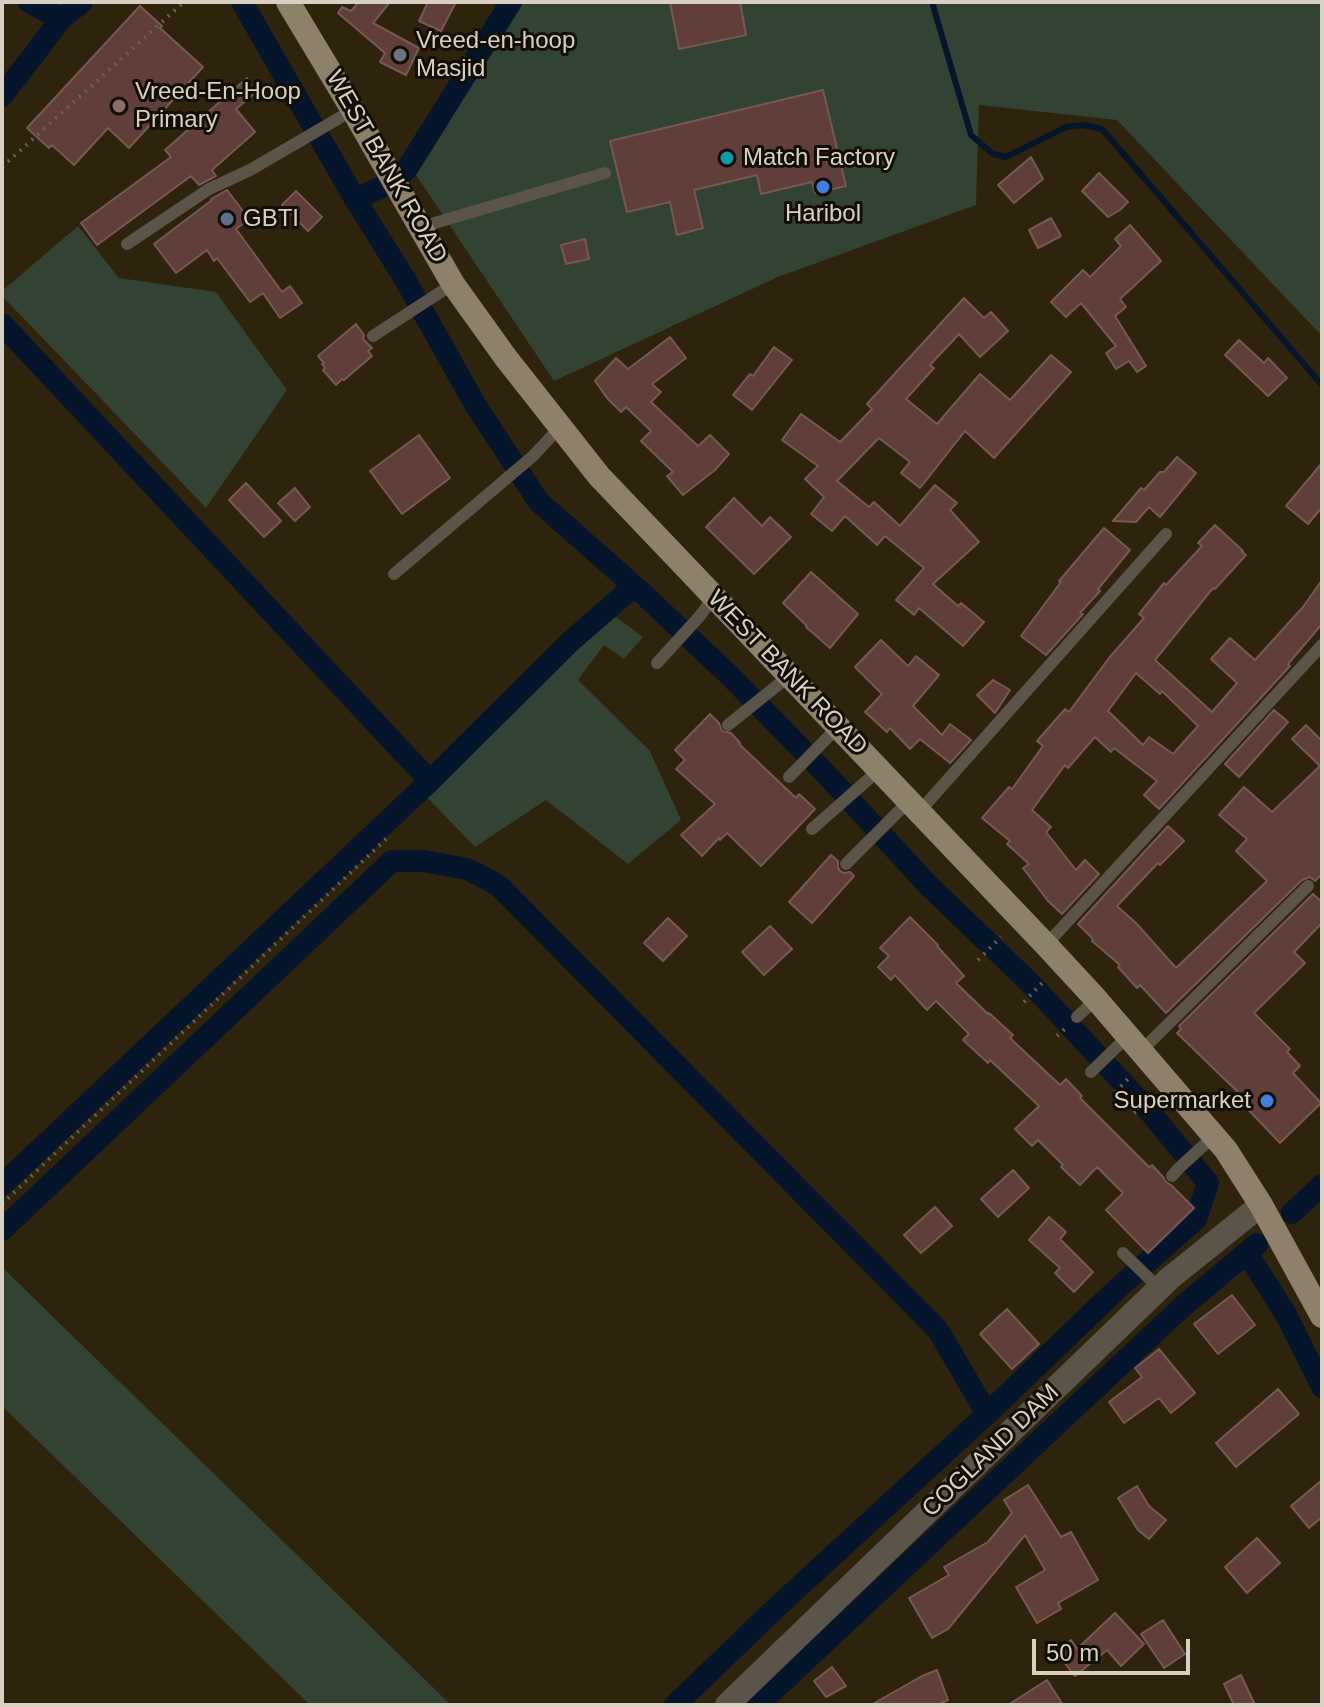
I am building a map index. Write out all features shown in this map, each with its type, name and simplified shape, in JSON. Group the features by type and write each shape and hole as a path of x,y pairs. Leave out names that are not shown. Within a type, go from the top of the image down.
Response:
{"main road":[{"name":"WEST BANK ROAD","path":"288,2 421,227 444,290 506,358 707,607 830,735 1046,945 1096,999 1133,1054 1205,1144 1226,1150 1261,1205 1322,1316"}],"street":[{"name":"COGLAND DAM","path":"727,1705 1154,1283 1261,1205"}],"lane":[{"path":"127,244 209,189 250,170 353,110"},
{"path":"421,227 605,173"},
{"path":"373,336 444,290"},
{"path":"394,574 533,456 561,426"},
{"path":"846,864 868,841 907,810 1166,534"},
{"path":"657,663 707,607"},
{"path":"1046,945 1322,645"},
{"path":"728,725 780,683"},
{"path":"789,777 830,735"},
{"path":"812,829 872,776"},
{"path":"1091,1072 1133,1054 1308,886"},
{"path":"1077,1017 1096,999"},
{"path":"1176,1172 1205,1144"},
{"path":"1128,1257 1154,1283"}],"path":[{"path":"2,167 184,2"},
{"path":"2,1204 388,837"},
{"path":"978,960 1001,937"},
{"path":"1024,1002 1043,982"},
{"path":"1115,1092 1133,1054"},
{"path":"1134,1113 1160,1087"}],"green space":[{"path":"520,2 1322,2 1322,336 1117,120 979,105 976,205 778,277 554,381 412,169"},
{"path":"78,226 119,278 216,292 287,390 206,508 2,296 2,291"},
{"path":"612,614 643,637 624,659 604,645 578,680 650,751 681,820 628,864 546,800 475,847 420,790"},
{"path":"2,1267 451,1705 310,1705 2,1406"}],"building":[{"path":"359,2 390,2 373,23 419,48 406,75 380,62 385,53 338,13 342,7 351,11"},
{"path":"428,2 456,2 441,31 419,21"},
{"path":"670,2 740,2 746,35 679,49"},
{"path":"140,6 203,67 129,148 108,128 74,165 27,128"},
{"path":"247,78 254,94 236,109 255,132 212,170 216,176 199,185 191,176 97,245 81,223 171,157 165,150"},
{"name":"Match Factory","path":"823,90 846,186 815,193 812,182 761,194 757,175 694,190 703,228 677,235 670,202 627,212 610,141"},
{"path":"1031,157 1043,179 1014,203 998,185"},
{"path":"1099,173 1128,202 1108,217 1082,191"},
{"path":"227,190 249,219 236,229 282,292 290,286 302,303 280,318 263,293 250,302 217,258 214,261 207,250 176,273 154,244"},
{"path":"296,191 322,217 308,231 282,205"},
{"path":"1051,218 1061,236 1038,248 1029,230"},
{"path":"1130,225 1161,261 1120,299 1126,307 1115,316 1146,366 1137,372 1129,361 1116,369 1106,353 1116,346 1081,303 1066,317 1051,302 1083,270 1090,277 1121,246 1115,239"},
{"path":"585,239 589,259 566,264 561,245"},
{"path":"964,298 984,318 991,312 1008,331 980,357 959,334 930,365 934,368 906,399 937,424 980,374 1010,400 1051,355 1071,372 994,458 965,431 920,488 901,473 910,462 879,438 837,481 869,507 874,502 900,526 935,485 957,503 950,510 979,542 933,584 958,606 961,603 984,622 963,646 919,608 914,615 896,600 924,568 885,536 877,545 845,516 832,531 811,514 824,497 805,479 818,466 782,440 801,414 840,442 872,409 867,404"},
{"path":"356,324 364,335 363,339 372,348 368,351 372,356 336,385 323,370 324,363 318,356"},
{"path":"670,337 686,358 652,384 661,392 651,402 698,446 710,435 729,454 715,470 683,495 667,476 673,472 641,441 651,431 626,407 621,412 595,381 616,358 628,369"},
{"path":"1239,340 1264,363 1268,358 1287,378 1268,396 1225,355"},
{"path":"774,347 792,360 752,410 733,395 750,374 753,376"},
{"path":"419,435 450,478 402,514 370,471"},
{"path":"1177,457 1196,473 1160,517 1149,507 1136,522 1113,521 1141,488 1144,490"},
{"path":"1322,463 1322,507 1308,524 1286,506"},
{"path":"246,483 281,521 264,537 229,500"},
{"path":"295,488 310,507 295,521 278,503"},
{"path":"734,498 762,526 770,517 791,537 754,574 706,527"},
{"path":"1215,525 1246,555 1213,588 1155,660 1212,712 1237,683 1211,659 1230,638 1255,660 1303,607 1322,580 1322,624 1288,664 1290,666 1159,809 1144,795 1157,781 1114,748 1111,752 1095,737 1068,768 1065,765 1032,810 1051,827 1046,832 1076,870 1085,860 1099,874 1062,914 1023,868 1029,864 1007,844 1010,841 982,818 1009,787 1012,789 1043,746 1037,741 1065,709 1069,712 1109,658 1144,618 1139,614 1164,583 1166,585 1202,546 1198,543","holes":["1136,673 1160,694 1162,691 1198,726 1173,754 1149,737 1143,745 1108,711"]},
{"path":"1104,528 1130,550 1080,613 1083,614 1046,655 1021,636 1059,581"},
{"path":"811,572 858,614 830,648 783,603"},
{"path":"881,640 908,666 916,656 939,675 913,706 942,735 950,724 971,740 950,763 920,739 910,749 890,728 887,732 865,712 882,694 855,667"},
{"path":"993,680 1010,690 995,713 977,695"},
{"path":"1274,710 1288,722 1239,777 1225,764"},
{"path":"710,714 722,731 731,733 796,798 799,794 815,809 761,866 727,833 702,856 681,835 715,804 676,769 685,760 675,750"},
{"path":"1306,725 1322,741 1322,874 1315,881 1310,877 1302,880 1166,1013 1140,985 1137,988 1118,967 1120,965 1078,924 1168,826 1184,841 1117,906 1176,968 1267,881 1236,851 1247,839 1219,815 1244,787 1272,812 1320,766 1292,739"},
{"path":"831,855 838,861 840,871 850,872 854,876 812,923 789,902"},
{"path":"1313,894 1322,902 1322,923 1294,952 1305,963 1254,1013 1290,1049 1287,1052 1300,1066 1293,1073 1321,1103 1280,1143 1241,1102 1244,1098 1177,1033 1181,1029 1179,1026"},
{"path":"910,917 964,976 956,983 1013,1035 1010,1038 1060,1085 1066,1079 1082,1096 1080,1098 1194,1208 1148,1253 1106,1210 1123,1193 1097,1167 1080,1185 1038,1140 1032,1146 1015,1129 1039,1106 990,1060 988,1063 963,1040 969,1034 936,1001 927,1010 895,975 891,980 878,967 889,956 880,948"},
{"path":"668,918 687,936 663,961 644,943"},
{"path":"770,926 792,949 764,975 742,952"},
{"path":"1013,1170 1029,1188 998,1217 981,1199"},
{"path":"935,1207 952,1226 921,1253 904,1235"},
{"path":"1049,1217 1066,1232 1060,1239 1093,1272 1074,1292 1055,1273 1060,1268 1029,1240"},
{"path":"1232,1295 1255,1325 1218,1354 1194,1324"},
{"path":"1007,1309 1039,1344 1012,1369 980,1334"},
{"path":"1159,1349 1195,1393 1171,1413 1159,1398 1124,1423 1109,1402 1142,1377 1135,1368"},
{"path":"1278,1389 1299,1414 1236,1467 1216,1443"},
{"path":"1322,1480 1322,1517 1309,1528 1291,1506"},
{"path":"1028,1485 1061,1537 1071,1532 1098,1580 1058,1603 1061,1609 1037,1623 1016,1587 1045,1570 1025,1535 948,1629 932,1638 909,1598 949,1575 944,1567 988,1542 1012,1513 1004,1500"},
{"path":"1137,1486 1149,1506 1166,1520 1149,1539 1138,1530 1118,1498"},
{"path":"1257,1538 1280,1563 1247,1593 1225,1567"},
{"path":"1115,1613 1144,1644 1121,1666 1107,1650 1075,1676 1056,1652 1071,1640 1077,1649"},
{"path":"1163,1620 1185,1654 1164,1668 1141,1634"},
{"path":"832,1667 846,1686 826,1697 814,1681"},
{"path":"937,1670 948,1700 937,1705 871,1705 922,1676"},
{"path":"1241,1675 1255,1705 1234,1705 1224,1684"},
{"path":"1047,1680 1063,1705 1008,1705"}],"waterway":[{"path":"29,2 61,19"},
{"path":"2,96 61,19 82,2"},
{"path":"242,2 476,406 539,502 729,675 927,884 1031,984 1150,1112 1208,1183 1196,1219 1118,1288 675,1705"},
{"path":"355,199 389,184 407,169 511,2"},
{"path":"932,2 971,135 993,154 1006,157 1066,127 1083,125 1102,129 1322,385"},
{"path":"2,324 430,781"},
{"path":"2,1185 430,781 571,641 634,586"},
{"path":"2,1230 392,861 423,861 467,869 498,885 938,1330 987,1414"},
{"path":"1292,1213 1322,1185"},
{"path":"758,1705 1182,1307 1257,1244"},
{"path":"1247,1253 1285,1313 1322,1387"}],"place":[{"name":"Vreed-en-hoop Masjid","path":"400,55"},
{"name":"Vreed-En-Hoop Primary","path":"119,106"},
{"name":"Match Factory","path":"727,158"},
{"name":"Haribol","path":"823,187"},
{"name":"GBTI","path":"227,219"},
{"name":"Supermarket","path":"1267,1101"}]}
